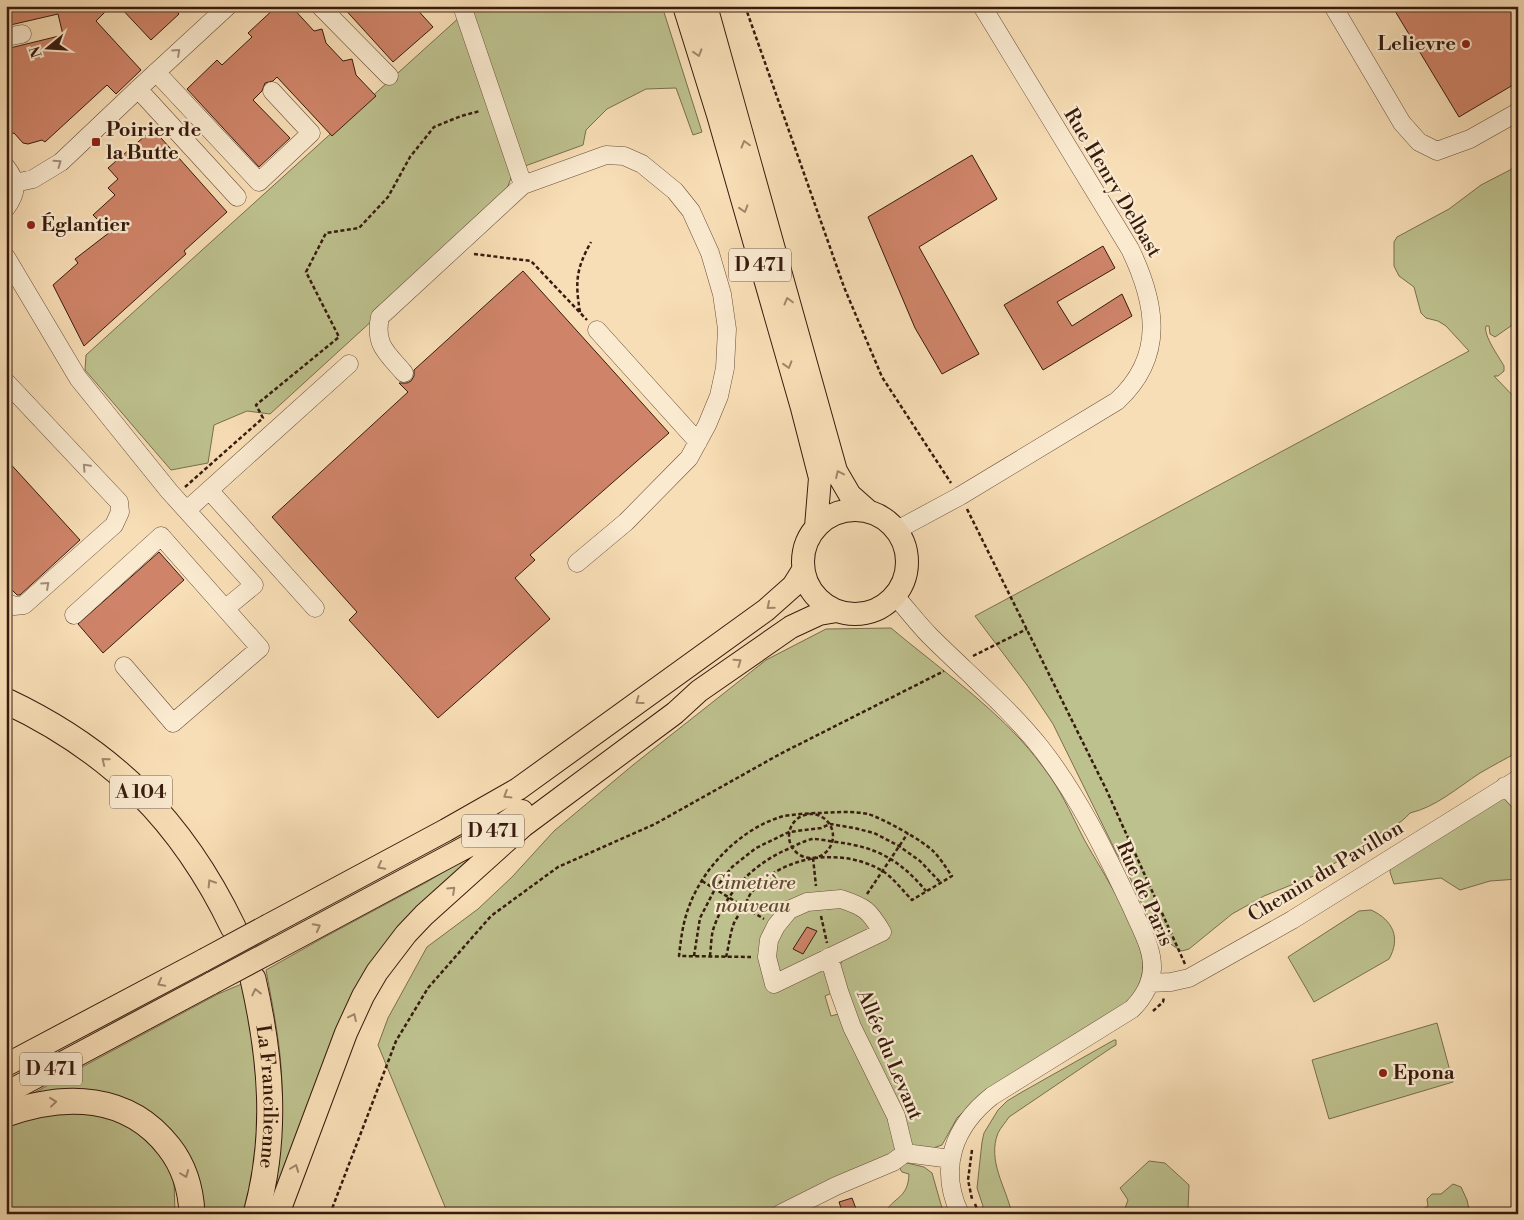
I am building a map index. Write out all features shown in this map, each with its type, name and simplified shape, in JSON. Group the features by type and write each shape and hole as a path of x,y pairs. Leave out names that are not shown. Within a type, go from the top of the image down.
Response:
{"highway":[{"name":"A 104","path":"6,701 52,724 76,740 116,770 149,800 165,818 197,862 216,892 233,927"},
{"name":"La Francilienne","path":"253,979 265,1036 270,1097 268,1154 256,1214"},
{"path":"6,1114 38,1104 58,1101 93,1102 114,1106 141,1119 160,1135 181,1166 187,1181 192,1214"}],"main road":[{"name":"D 471","path":"684,6 718,115 820,478 816,527"},
{"name":"D 471","path":"706,6 836,471 850,495 868,511"},
{"path":"854,509 868,511 884,518 897,530 905,546 908,564 904,581 895,596 881,608 864,614 846,614 825,605 815,596 807,584 802,559 809,536 827,517 854,509"},
{"name":"D 471","path":"6,1065 493,804 540,774 766,610 793,586 803,570"},
{"name":"D 471","path":"6,1093 482,838 672,705 699,691 739,661 792,627 819,614 838,611"},
{"path":"278,1214 346,1033 362,996 390,954 424,915 523,826 675,713 699,691"}],"street":[{"path":"15,183 33,179 61,162 228,6"},
{"path":"320,6 389,76"},
{"path":"462,6 523,185"},
{"name":"Rue Henry Delbast","path":"897,530 960,496 1117,401 1137,379 1150,347 1152,328 1148,294 1142,274 1130,249 982,6"},
{"path":"1333,6 1402,123 1419,142 1437,151 1470,139 1518,112"},
{"path":"156,72 258,182 311,133 272,91"},
{"path":"138,89 237,197"},
{"path":"404,373 380,344 377,331 380,317 523,185 606,156 624,156 642,164 675,191 691,211 710,253 722,294 727,329 725,368 719,396 689,458 626,522 577,563"},
{"path":"6,167 15,183 14,196 6,208"},
{"path":"6,257 78,378 175,497 254,585 226,608"},
{"path":"597,330 698,442"},
{"path":"187,510 349,364"},
{"path":"6,382 119,502 120,512 114,525 24,605 14,606 6,602"},
{"path":"209,490 315,608"},
{"path":"74,615 161,536 260,648 173,723 124,666"},
{"name":"Rue de Paris","path":"895,596 929,634 1002,704 1040,747 1083,811 1126,895 1150,951 1152,962 1150,983"},
{"path":"1511,783 1518,800"},
{"name":"Chemin du Pavillon","path":"1150,983 1171,982 1191,977 1292,920 1511,783"},
{"path":"841,899 860,905 872,916 882,932 774,984 767,957 769,940 776,926 789,910 807,902 841,899"},
{"name":"Allée du Levant","path":"830,957 839,991 852,1027 896,1116 905,1152 951,1159"},
{"path":"960,1214 950,1180 951,1159 962,1127 980,1106 1000,1092 1126,1014 1142,997 1150,983"},
{"path":"780,1214 836,1186 893,1162 905,1152"}],"path":[{"path":"745,6 844,287 882,377 960,496 1106,789 1191,977"},
{"path":"175,497 263,418 256,405 339,337 306,272 326,233 358,228 388,197 410,158 434,126 496,106"},
{"path":"580,314 576,291 577,277 581,260 591,242"},
{"path":"474,254 531,261 597,330"},
{"path":"330,1214 396,1041 428,988 491,916 558,867 655,824 780,754 1027,629"},
{"path":"679,956 682,929 690,904 702,881 718,858 738,840 761,826 784,816 842,812 869,814 908,833 934,851 952,876 912,900"},
{"path":"809,813 821,815 830,824 834,836 833,842 825,853 813,858 801,856 792,847 788,837 796,819 809,813"},
{"path":"694,956 700,918 715,889 732,867 756,848 789,832 821,828 830,824 874,833 899,846 920,861 941,883"},
{"path":"860,905 908,833"},
{"path":"710,956 712,932 729,898 748,874 771,856 812,839 854,844 891,858 911,874 926,891"},
{"path":"702,881 776,926"},
{"path":"1152,1011 1163,1002"},
{"path":"972,1149 968,1180 972,1198 979,1214"}],"green space":[{"path":"472,6 662,6 702,132 693,135 676,88 646,89 607,109 586,130 583,145 514,170 502,202 270,414 247,411 214,425 208,463 171,470 85,370 86,355"},
{"path":"1518,163 1518,321 1495,337 1490,334 1489,326 1486,326 1486,330 1489,340 1504,366 1504,371 1498,376 1494,376 1518,401 1518,752 1480,773 1438,802 1410,813 1392,828 1370,837 1366,847 1351,853 1316,875 1264,896 1232,914 1189,949 1182,951 1169,943 1151,921 1053,724 1027,685 975,616 1469,351 1446,326 1438,321 1426,318 1421,313 1414,287 1399,276 1394,266 1394,242 1397,237 1449,209 1481,185 1510,170"},
{"name":"Cimetière nouveau","path":"891,628 990,709 1024,744 1051,778 1120,902 1141,951 1143,970 1138,986 1132,995 1125,1004 981,1094 957,1118 942,1145 933,1148 912,1146 863,1040 840,966 843,958 820,967 828,971 834,992 825,996 831,1016 842,1013 883,1098 897,1145 895,1151 890,1155 789,1203 758,1214 448,1214 378,1045 388,1018 427,947 478,909 512,877 554,831 633,765 766,660 826,629"},
{"path":"1518,784 1518,879 1490,881 1460,890 1441,878 1394,884 1390,872 1392,855"},
{"path":"495,840 411,922 280,1185 276,1184 282,1121 282,1084 278,1041 266,970 427,882"},
{"path":"1371,910 1385,919 1393,930 1394,944 1389,959 1314,1002 1288,957 1359,911"},
{"path":"244,983 256,1036 260,1141 247,1214 199,1214 162,1128 30,1095 218,994"},
{"name":"Epona","path":"1437,1023 1453,1082 1329,1119 1312,1060"},
{"path":"1116,1040 1116,1045 1009,1117 998,1133 995,1143 995,1154 996,1164 1012,1214 980,1214 983,1206 977,1188 982,1142 984,1133 998,1110 1007,1101"},
{"path":"83,1111 128,1123 165,1156 174,1181 175,1214 6,1214 6,1123 24,1117"},
{"path":"1149,1161 1165,1163 1189,1185 1188,1209 1192,1214 1123,1214 1128,1200 1120,1188"},
{"path":"907,1163 924,1167 932,1173 942,1214 884,1214 906,1188 909,1174 902,1172 900,1169 901,1165"},
{"path":"1453,1184 1461,1187 1467,1200 1470,1214 1415,1214 1428,1206 1427,1199 1432,1194 1441,1194"}],"building":[{"path":"6,6 111,6 96,21 141,70 116,94 107,85 45,142 42,140 28,144 23,143 14,133 10,134 6,119 6,49 63,35 58,14 6,26"},
{"path":"119,6 172,6 179,14 151,40"},
{"path":"277,6 291,6 314,31 322,29 326,43 343,61 352,59 356,75 376,96 332,136 277,77 273,81 265,83 262,91 253,100 290,138 259,167 187,89 217,60 222,65 252,37 248,33"},
{"path":"342,6 414,6 433,27 393,62"},
{"name":"Lelievre","path":"1392,6 1518,6 1518,82 1459,117"},
{"path":"153,129 227,212 184,251 186,254 84,346 53,285 78,263 75,259 110,232 93,215 115,195 108,188 118,179 108,168"},
{"path":"972,155 997,199 919,247 979,354 942,374 915,328 868,217"},
{"path":"1103,246 1115,268 1057,302 1072,326 1122,294 1132,316 1043,370 1004,305"},
{"path":"523,271 669,433 530,555 535,560 515,578 550,619 438,718 349,620 357,612 272,517 408,392 399,383 411,381 414,376 414,370"},
{"path":"6,459 80,540 20,595 17,595 6,584"},
{"path":"159,552 184,580 103,653 78,624"},
{"path":"807,927 817,931 803,954 793,949"},
{"path":"852,1198 858,1214 843,1214 839,1202"}],"place":[{"name":"Lelievre","path":"1466,44"},
{"name":"Poirier de la Butte","path":"96,142"},
{"name":"Églantier","path":"31,225"},
{"name":"Epona","path":"1383,1073"}]}
